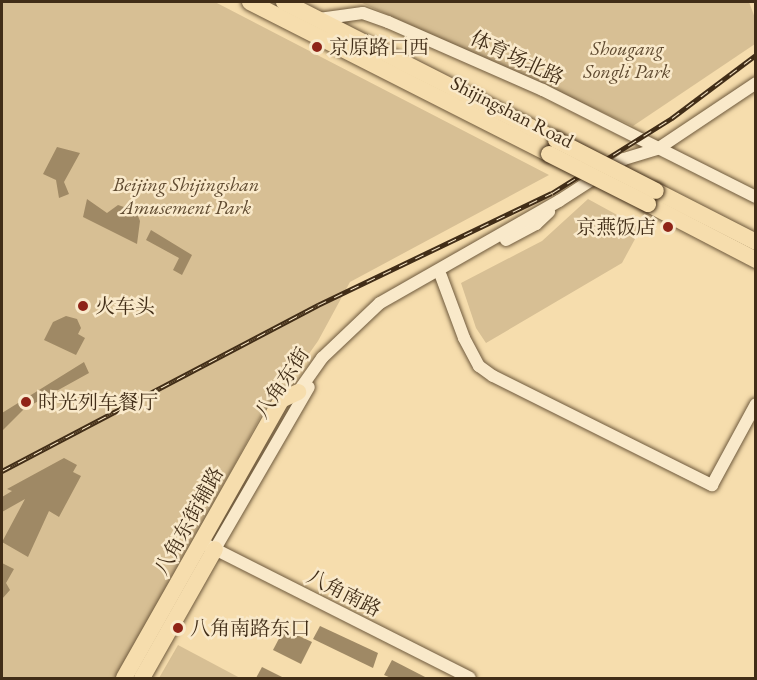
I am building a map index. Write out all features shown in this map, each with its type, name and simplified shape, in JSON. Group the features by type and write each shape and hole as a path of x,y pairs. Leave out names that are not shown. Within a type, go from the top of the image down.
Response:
{"main road":[{"name":"Shijingshan Road","path":"250,2 552,147 652,198 756,260"},
{"name":"Shijingshan Road","path":"284,2 552,147"},
{"name":"Shijingshan Road","path":"652,198 756,242"},
{"name":"八角东街","path":"133,678 298,392"},
{"name":"八角东街","path":"142,678 208,546"},
{"name":"八角东街辅路","path":"124,678 208,546"}],"street":[{"name":"体育场北路","path":"319,19 363,13 388,22 543,90 756,197"},
{"name":"八角东街","path":"298,392 322,358 380,303 559,201 624,159 659,148 756,83"},
{"name":"八角东街","path":"208,546 319,373 355,334 388,307 536,224 559,201"},
{"path":"441,276 464,338 479,366 493,376 712,485 752,421 756,404"},
{"name":"八角南路","path":"208,546 470,678"}],"green space":[{"name":"Beijing Shijingshan Amusement Park","path":"2,2 215,2 549,175 350,282 318,341 289,382 269,401 119,678 2,678"},
{"name":"Shougang Songli Park","path":"360,2 749,2 755,18 755,44 633,126"},
{"path":"588,199 641,228 622,263 486,343 476,328 461,283 542,241"},
{"path":"178,645 240,678 159,678"}],"building":[{"path":"57,147 80,153 64,182 69,194 59,198 56,180 43,174"},
{"path":"87,199 107,213 118,205 136,211 140,221 137,244 83,217"},
{"path":"151,230 192,255 182,275 173,270 179,258 146,240"},
{"path":"66,316 77,319 81,328 78,334 85,338 76,355 44,340 53,322"},
{"name":"时光列车餐厅","path":"84,362 89,373 24,409 2,431 2,413"},
{"path":"64,458 77,465 73,472 81,476 59,517 49,511 28,557 2,542 25,499 2,512 2,497 12,491 7,489"},
{"path":"2,563 14,569 6,583 10,590 2,599"},
{"path":"320,626 378,653 373,668 313,639"},
{"path":"284,629 312,642 301,664 273,650"},
{"path":"392,660 427,678 391,678 384,675"},
{"path":"262,667 284,678 256,678"}],"railway":[{"path":"2,471 318,305 552,193 672,118 756,55"}],"place":[{"name":"京原路口西","path":"317,47"},
{"name":"京燕饭店","path":"668,227"},
{"name":"火车头","path":"83,306"},
{"name":"时光列车餐厅","path":"26,402"},
{"name":"八角南路东口","path":"178,628"}]}
